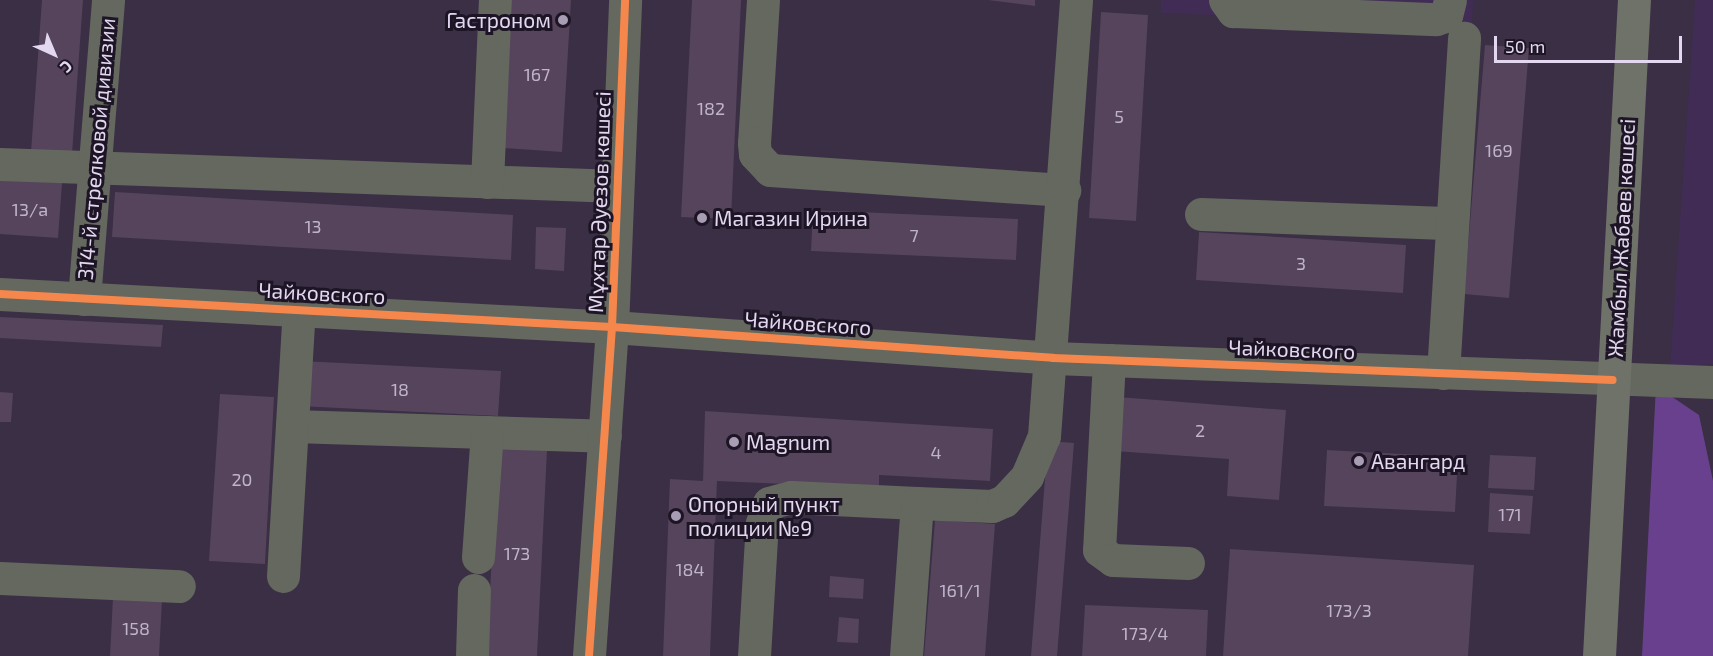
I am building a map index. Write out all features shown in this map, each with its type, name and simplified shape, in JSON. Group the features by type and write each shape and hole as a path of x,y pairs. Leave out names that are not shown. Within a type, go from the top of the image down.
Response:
{"main road":[{"name":"Жамбыл Жабаев көшесі","path":"1599,656 1634,0"}],"street":[{"name":"314-й стрелковой дивизии","path":"84,299 108,0"},
{"path":"487,182 495,0"},
{"name":"Мұхтар Әуезов көшесі","path":"590,656 612,327 625,0"},
{"path":"763,0 754,143 755,154 770,170 1064,190"},
{"path":"754,656 762,523 769,503 791,497 992,506 1016,491 1044,436 1053,358 1076,0"},
{"path":"1225,0 1233,11 1307,7 1441,18 1450,0"},
{"path":"1443,373 1464,38"},
{"path":"0,164 94,170 617,186"},
{"path":"1201,214 1452,223"},
{"name":"Чайковского","path":"0,294 612,327 1053,358 1713,382"},
{"path":"283,576 299,310"},
{"path":"1109,360 1099,550 1113,561 1188,563"},
{"path":"292,426 604,436"},
{"path":"478,557 487,432"},
{"path":"906,656 917,503"},
{"path":"0,578 179,586"},
{"path":"472,656 474,590"}],"shaded area":[{"path":"1161,0 1473,0 1472,25 1161,13"},
{"path":"1695,0 1713,0 1713,364 1670,367"},
{"path":"1656,386 1699,415 1713,481 1713,656 1642,656"}],"building":[{"path":"42,0 83,0 72,154 31,152"},
{"path":"512,0 571,0 562,152 503,148"},
{"path":"692,0 741,0 731,219 681,217"},
{"path":"988,0 1035,0 1035,6"},
{"path":"1101,12 1148,15 1136,221 1089,218"},
{"path":"1485,45 1529,48 1509,298 1464,294"},
{"path":"0,179 62,183 58,238 0,234"},
{"path":"115,192 513,215 511,260 112,237"},
{"path":"813,210 1018,219 1016,260 811,251"},
{"path":"536,227 566,228 564,271 535,269"},
{"path":"1199,232 1406,245 1403,293 1196,280"},
{"path":"0,317 163,325 161,347 0,338"},
{"path":"301,361 501,371 498,416 299,406"},
{"path":"0,392 13,393 11,422 0,422"},
{"path":"220,394 274,397 265,564 209,561"},
{"path":"1118,397 1286,410 1279,500 1227,496 1229,459 1114,451"},
{"path":"705,411 993,429 990,481 879,475 879,488 717,481 710,656 663,656 670,479 703,481"},
{"path":"1048,441 1074,443 1057,656 1031,656"},
{"path":"497,447 547,450 537,656 487,656"},
{"name":"Авангард","path":"1327,450 1458,457 1455,512 1324,506"},
{"path":"1490,455 1536,457 1534,490 1488,488"},
{"path":"1490,493 1533,496 1530,534 1488,532"},
{"path":"935,520 995,524 985,656 924,656"},
{"path":"1230,549 1474,565 1468,656 1223,656"},
{"path":"830,576 864,579 863,599 829,597"},
{"path":"113,597 162,599 159,656 110,656"},
{"path":"1085,605 1208,610 1206,656 1082,656"},
{"path":"839,617 859,619 858,643 837,642"}],"cycle path":[{"path":"589,656 612,327 625,0"},
{"path":"0,294 612,327 1053,358 1613,380"}],"place":[{"name":"Гастроном","path":"563,20"},
{"name":"Магазин Ирина","path":"702,218"},
{"name":"Magnum","path":"734,442"},
{"name":"Авангард","path":"1359,461"},
{"name":"Опорный пункт полиции №9","path":"676,516"}]}
